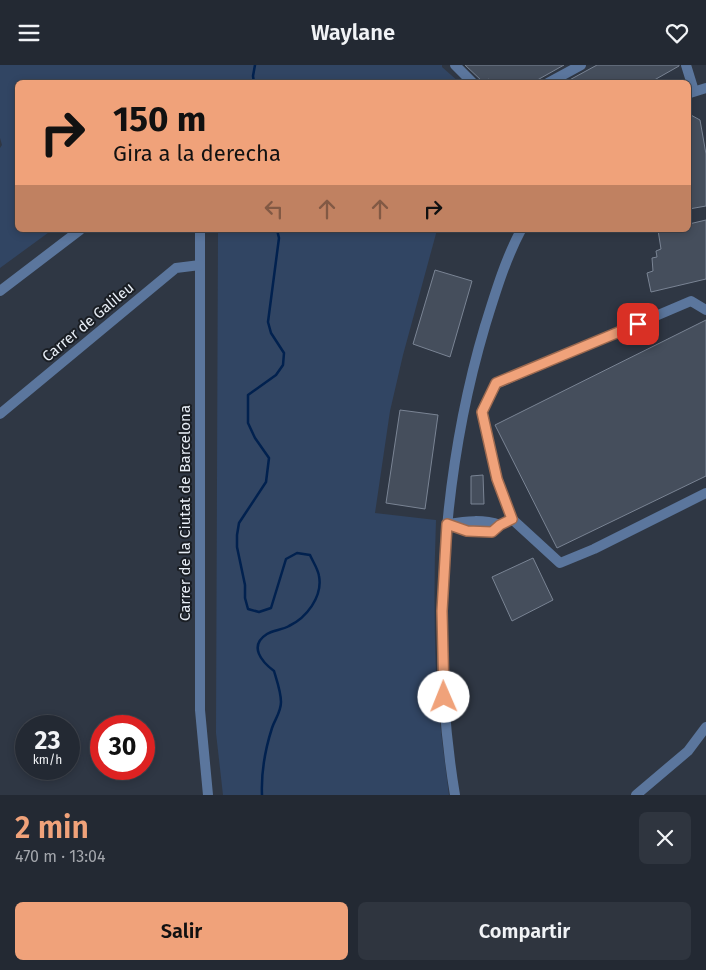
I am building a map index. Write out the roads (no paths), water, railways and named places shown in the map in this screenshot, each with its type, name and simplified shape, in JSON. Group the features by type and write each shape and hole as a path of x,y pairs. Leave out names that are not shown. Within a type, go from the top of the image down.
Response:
{"street":[{"path":"455,65 470,80"},
{"path":"553,80 580,65"},
{"path":"686,65 689,80"},
{"path":"691,92 706,89"},
{"path":"0,291 77,232"},
{"name":"Carrer de la Ciutat de Barcelona","path":"200,232 200,710 208,795"},
{"path":"455,795 444,697 442,611 447,524 459,430 477,354 494,297 520,232"},
{"name":"Carrer de Galileu","path":"0,414 176,268 200,265"},
{"path":"706,310 691,301 496,383 482,412 497,479 512,519 560,563 594,549 706,493"},
{"path":"447,524 467,531 492,532 500,525 512,519"},
{"path":"636,795 688,751 706,727"}],"waterway":[{"path":"254,80 255,65"},
{"path":"262,795 265,753 281,702 280,690 274,671 259,654 258,644 267,634 286,627 301,618 316,599 320,584 318,571 310,555 297,553 286,559 271,608 259,612 248,609 237,547 239,523 266,482 269,458 255,438 248,423 248,395 276,375 283,365 284,353 271,333 268,322 279,238 278,232"}]}
